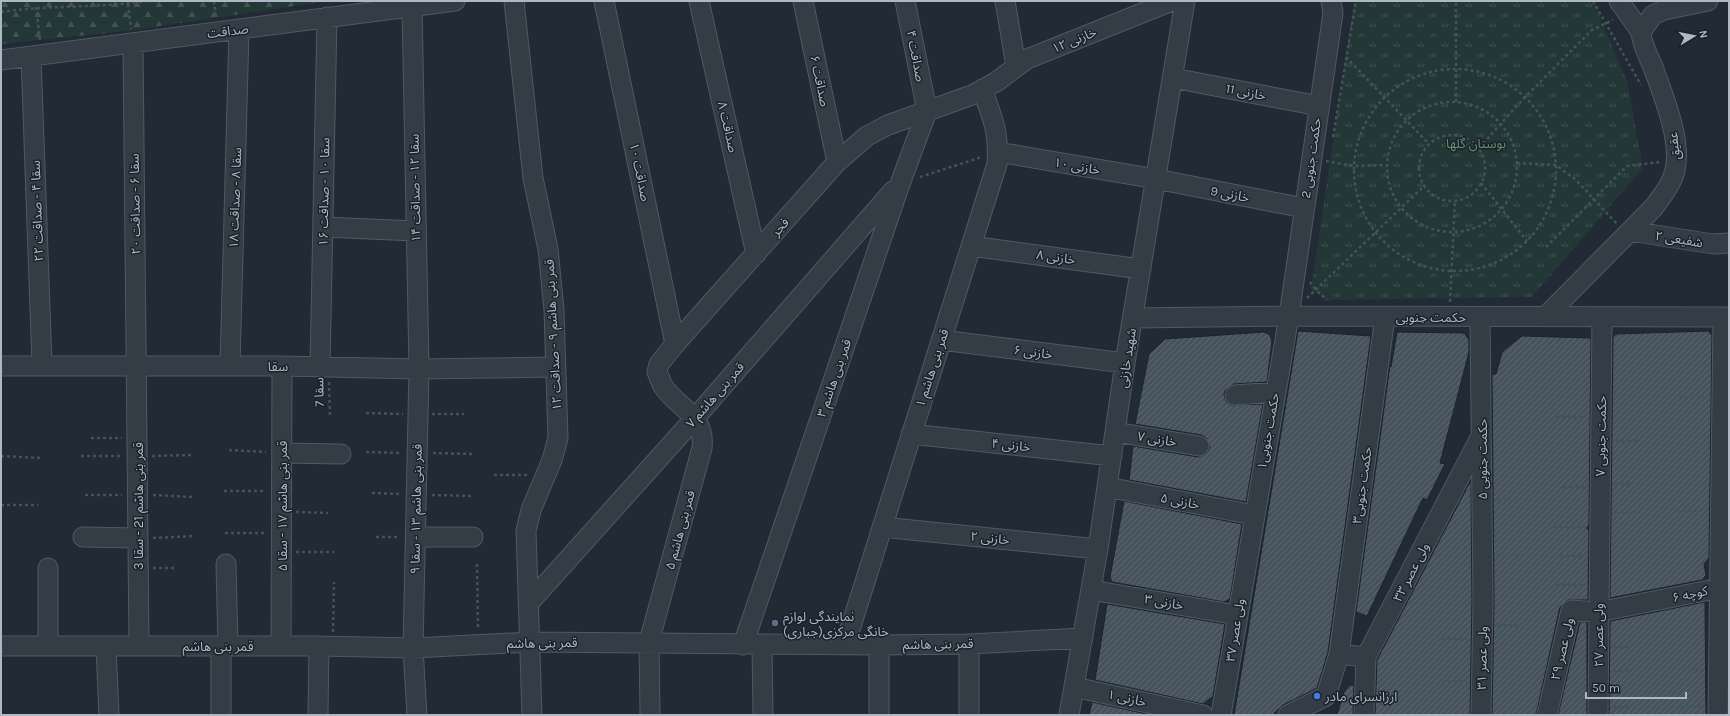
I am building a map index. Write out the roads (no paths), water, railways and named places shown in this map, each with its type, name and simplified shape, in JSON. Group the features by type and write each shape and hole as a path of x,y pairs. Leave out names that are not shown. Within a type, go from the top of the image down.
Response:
{"street":[{"name":"صداقت","path":"1,60 455,1"},
{"name":"قمر بنی هاشم ۹ - صداقت ۱۲","path":"514,1 533,178 548,249 554,310 558,438 552,460 531,510 526,532 528,604 531,642 532,715"},
{"name":"صداقت ۱۰","path":"604,1 675,344"},
{"name":"صداقت ۸","path":"699,1 756,254"},
{"name":"صداقت ۶","path":"803,1 837,162"},
{"name":"صداقت ۴","path":"905,1 927,111"},
{"path":"1005,1 1016,66"},
{"name":"خازنی ۱۲","path":"982,89 996,82 1027,59 1172,1"},
{"name":"شهید خازنی","path":"1069,715 1098,549 1125,364 1185,1"},
{"name":"حکمت جنوبی 2","path":"1288,316 1304,208 1322,163 1319,106 1333,13 1331,1"},
{"path":"1619,1 1641,32 1653,15 1664,10 1708,1"},
{"name":"سقا ۱۲ - صداقت ۱۴","path":"412,6 419,369"},
{"name":"سقا ۱۰ - صداقت ۱۶","path":"325,367 323,227 327,17"},
{"name":"سقا ۸ - صداقت ۱۸","path":"230,366 239,30"},
{"name":"عقیق","path":"1545,317 1623,224 1654,207 1668,189 1675,171 1677,155 1674,135 1663,94 1642,43 1641,32"},
{"name":"سقا ۶ - صداقت ۲۰","path":"133,43 137,365"},
{"name":"سقا ۴ - صداقت ۲۲","path":"36,55 42,366"},
{"name":"خازنی 11","path":"1173,78 1319,106"},
{"name":"فجر","path":"695,418 664,387 657,372 659,364 675,344 837,162 867,136 888,125 972,95 982,89"},
{"name":"قمر بنی هاشم ۱","path":"845,645 997,164 998,152 996,128 982,89"},
{"name":"قمر بنی هاشم ۳","path":"743,645 900,184 927,111"},
{"name":"خازنی ۱۰","path":"998,152 1156,179"},
{"name":"خازنی 9","path":"1156,179 1304,208"},
{"name":"قمر بنی هاشم ۷","path":"528,604 695,418 900,184"},
{"name":"شفیعی ۲","path":"1623,224 1713,244 1729,243"},
{"path":"323,227 416,231"},
{"name":"خازنی ۸","path":"971,246 1141,269"},
{"name":"حکمت جنوبی","path":"1133,318 1288,316 1480,318 1726,317"},
{"name":"حکمت جنوبی۱","path":"1249,545 1288,316"},
{"name":"حکمت جنوبی۳","path":"1288,715 1326,696 1339,654 1385,317"},
{"name":"حکمت جنوبی ۷","path":"1599,556 1602,317"},
{"path":"1718,711 1723,576 1721,509 1722,398 1726,317"},
{"name":"حکمت جنوبی ۵","path":"1480,318 1482,602"},
{"name":"خازنی ۶","path":"941,340 1125,364"},
{"name":"قمر بنی هاشم 21 - سقا 3","path":"137,365 139,646"},
{"name":"سقا","path":"1,366 282,366 419,369 555,367"},
{"name":"قمر بنی هاشم ۱۷ - سقا ۵","path":"281,646 282,366"},
{"name":"قمر بنی هاشم ۱۳ - سقا ۹","path":"417,715 414,648 419,369"},
{"path":"1235,395 1275,392"},
{"name":"قمر بنی هاشم ۵","path":"650,715 649,642 702,448 703,438 695,418"},
{"name":"خازنی ۷","path":"1115,432 1199,446"},
{"name":"خازنی ۴","path":"911,434 1112,456"},
{"name":"ولی عصر ۳۳","path":"1364,715 1366,657 1482,435"},
{"path":"282,453 341,454"},
{"name":"خازنی ۵","path":"1107,487 1254,515"},
{"name":"خازنی ۲","path":"882,527 1098,549"},
{"path":"83,537 138,538"},
{"path":"416,537 473,537"},
{"name":"ولی عصر ۳۷","path":"1221,715 1249,545"},
{"name":"ولی عصر ۲۷","path":"1598,715 1599,556"},
{"path":"221,715 225,646 226,564"},
{"path":"48,568 48,646"},
{"name":"کوچه ۶","path":"1598,612 1660,600 1723,576"},
{"name":"خازنی ۳","path":"1091,590 1238,615"},
{"name":"ولی عصر ۳۱","path":"1481,715 1482,602"},
{"name":"ولی عصر ۲۹","path":"1547,715 1571,610 1598,612"},
{"name":"قمر بنی هاشم","path":"1,646 326,646 414,648 531,642 879,645 969,644 1083,638"},
{"path":"969,644 969,715"},
{"path":"762,645 763,715"},
{"path":"879,645 879,715"},
{"path":"106,646 109,715"},
{"path":"318,715 326,646"},
{"path":"1339,654 1366,657"},
{"name":"خازنی ۱","path":"1074,687 1203,715"}],"place":[{"name":"نمایندگی لوازم خانگی مرکزی(جباری)","path":"775,623"},
{"name":"ارزانسرای مادر","path":"1317,696"}],"park label":[{"name":"بوستان گلها","path":"1476,143"}]}
